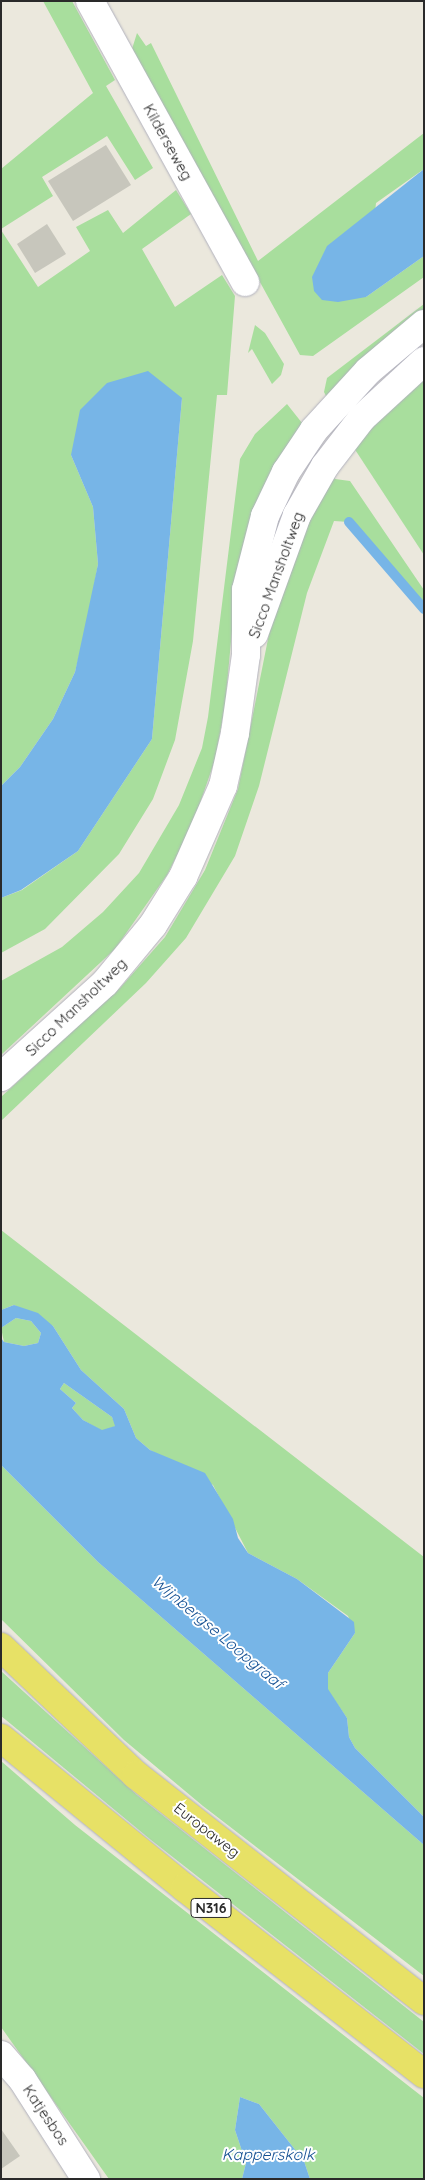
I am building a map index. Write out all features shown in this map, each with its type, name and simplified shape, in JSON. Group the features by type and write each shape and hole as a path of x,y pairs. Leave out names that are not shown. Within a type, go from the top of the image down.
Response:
{"main road":[{"name":"Europaweg","path":"1,1647 136,1775 424,2001"},
{"name":"N316","path":"1,1738 185,1888 424,2074"}],"street":[{"name":"Kilderseweg","path":"90,1 245,282"},
{"name":"Sicco Mansholtweg","path":"246,655 246,590 253,551 286,472 343,396 424,324"},
{"name":"Sicco Mansholtweg","path":"1,1077 104,983 153,925 183,877 223,786 246,655 282,550 308,494 362,418 424,361"},
{"name":"Katjesbos","path":"1,2054 22,2080 86,2179"}],"green space":[{"path":"43,1 72,1 115,80 106,86 153,168 135,180 107,136 42,177 53,196 1,229 1,169 93,93"},
{"path":"137,33 146,46 151,43 258,261 424,133 424,169 376,203 366,297 424,256 424,277 313,356 300,355 132,49"},
{"path":"176,190 191,214 142,249 175,307 222,275 235,296 227,395 217,395 193,641 175,740 153,799 119,854 45,929 1,953 1,898 22,890 78,851 152,739 182,398 71,455 93,507 98,564 87,624 75,672 53,719 20,767 1,786 1,230 38,287 90,251 76,227 108,210 123,233"},
{"path":"424,304 424,313 328,400 324,392 327,378"},
{"path":"255,325 265,333 284,364 281,375 272,384 252,349 248,353"},
{"path":"424,373 424,555 352,445"},
{"path":"287,404 306,428 233,620 225,706 215,760 192,826 167,875 115,949 1,1055 1,981 62,947 103,912 139,873 179,805 202,748 208,717 240,459 255,434"},
{"path":"331,472 335,479 350,481 424,590 424,609 349,522 334,521 307,593 259,786 235,856 186,938 146,983 1,1121 1,1097 120,988 165,937 205,870 238,789 279,584"},
{"path":"1,1230 424,1557 424,1817 355,1748 349,1737 347,1718 327,1689 328,1673 355,1633 348,1616 297,1579 248,1553 213,1485 150,1450 136,1438 124,1409 81,1370 53,1326 14,1305 1,1310"},
{"path":"16,1318 31,1321 41,1333 38,1343 24,1346 4,1342 1,1328"},
{"path":"64,1383 112,1417 116,1426 102,1431 83,1420 72,1408 76,1403 60,1389"},
{"path":"1,1465 98,1562 424,1845 424,1976 203,1806 124,1740 1,1619"},
{"path":"1,1671 137,1795 424,2022 424,2054 151,1840 1,1716"},
{"path":"1,1761 75,1825 424,2098 424,2179 310,2179 304,2161 259,2104 240,2097 235,2130 246,2163 242,2179 109,2179 1,2027"}],"water":[{"path":"424,169 424,256 366,297 338,302 322,300 314,291 312,277 327,246"},
{"path":"148,371 182,398 152,739 78,851 21,890 1,898 1,786 20,767 53,719 75,672 98,564 93,507 71,455 80,410 107,383"},
{"name":"Wijnbergse Loopgraaf","path":"14,1305 38,1313 53,1326 81,1370 124,1409 136,1438 150,1450 205,1473 233,1519 238,1538 248,1553 297,1579 354,1622 355,1633 328,1673 328,1689 347,1718 349,1737 355,1748 424,1817 424,1845 98,1562 1,1465 1,1338 4,1342 24,1346 38,1343 41,1333 31,1321 16,1318 1,1328 1,1310","holes":["64,1383 112,1417 115,1426 102,1430 83,1420 72,1408 76,1403 60,1389"]},
{"name":"Kapperskolk","path":"240,2097 259,2104 304,2161 310,2179 242,2179 246,2163 235,2130"}],"building":[{"path":"106,145 131,185 73,221 48,181"},
{"path":"47,224 66,254 35,273 17,244"},
{"path":"1,2129 20,2156 1,2169"}],"waterway":[{"path":"349,522 424,609"}]}
